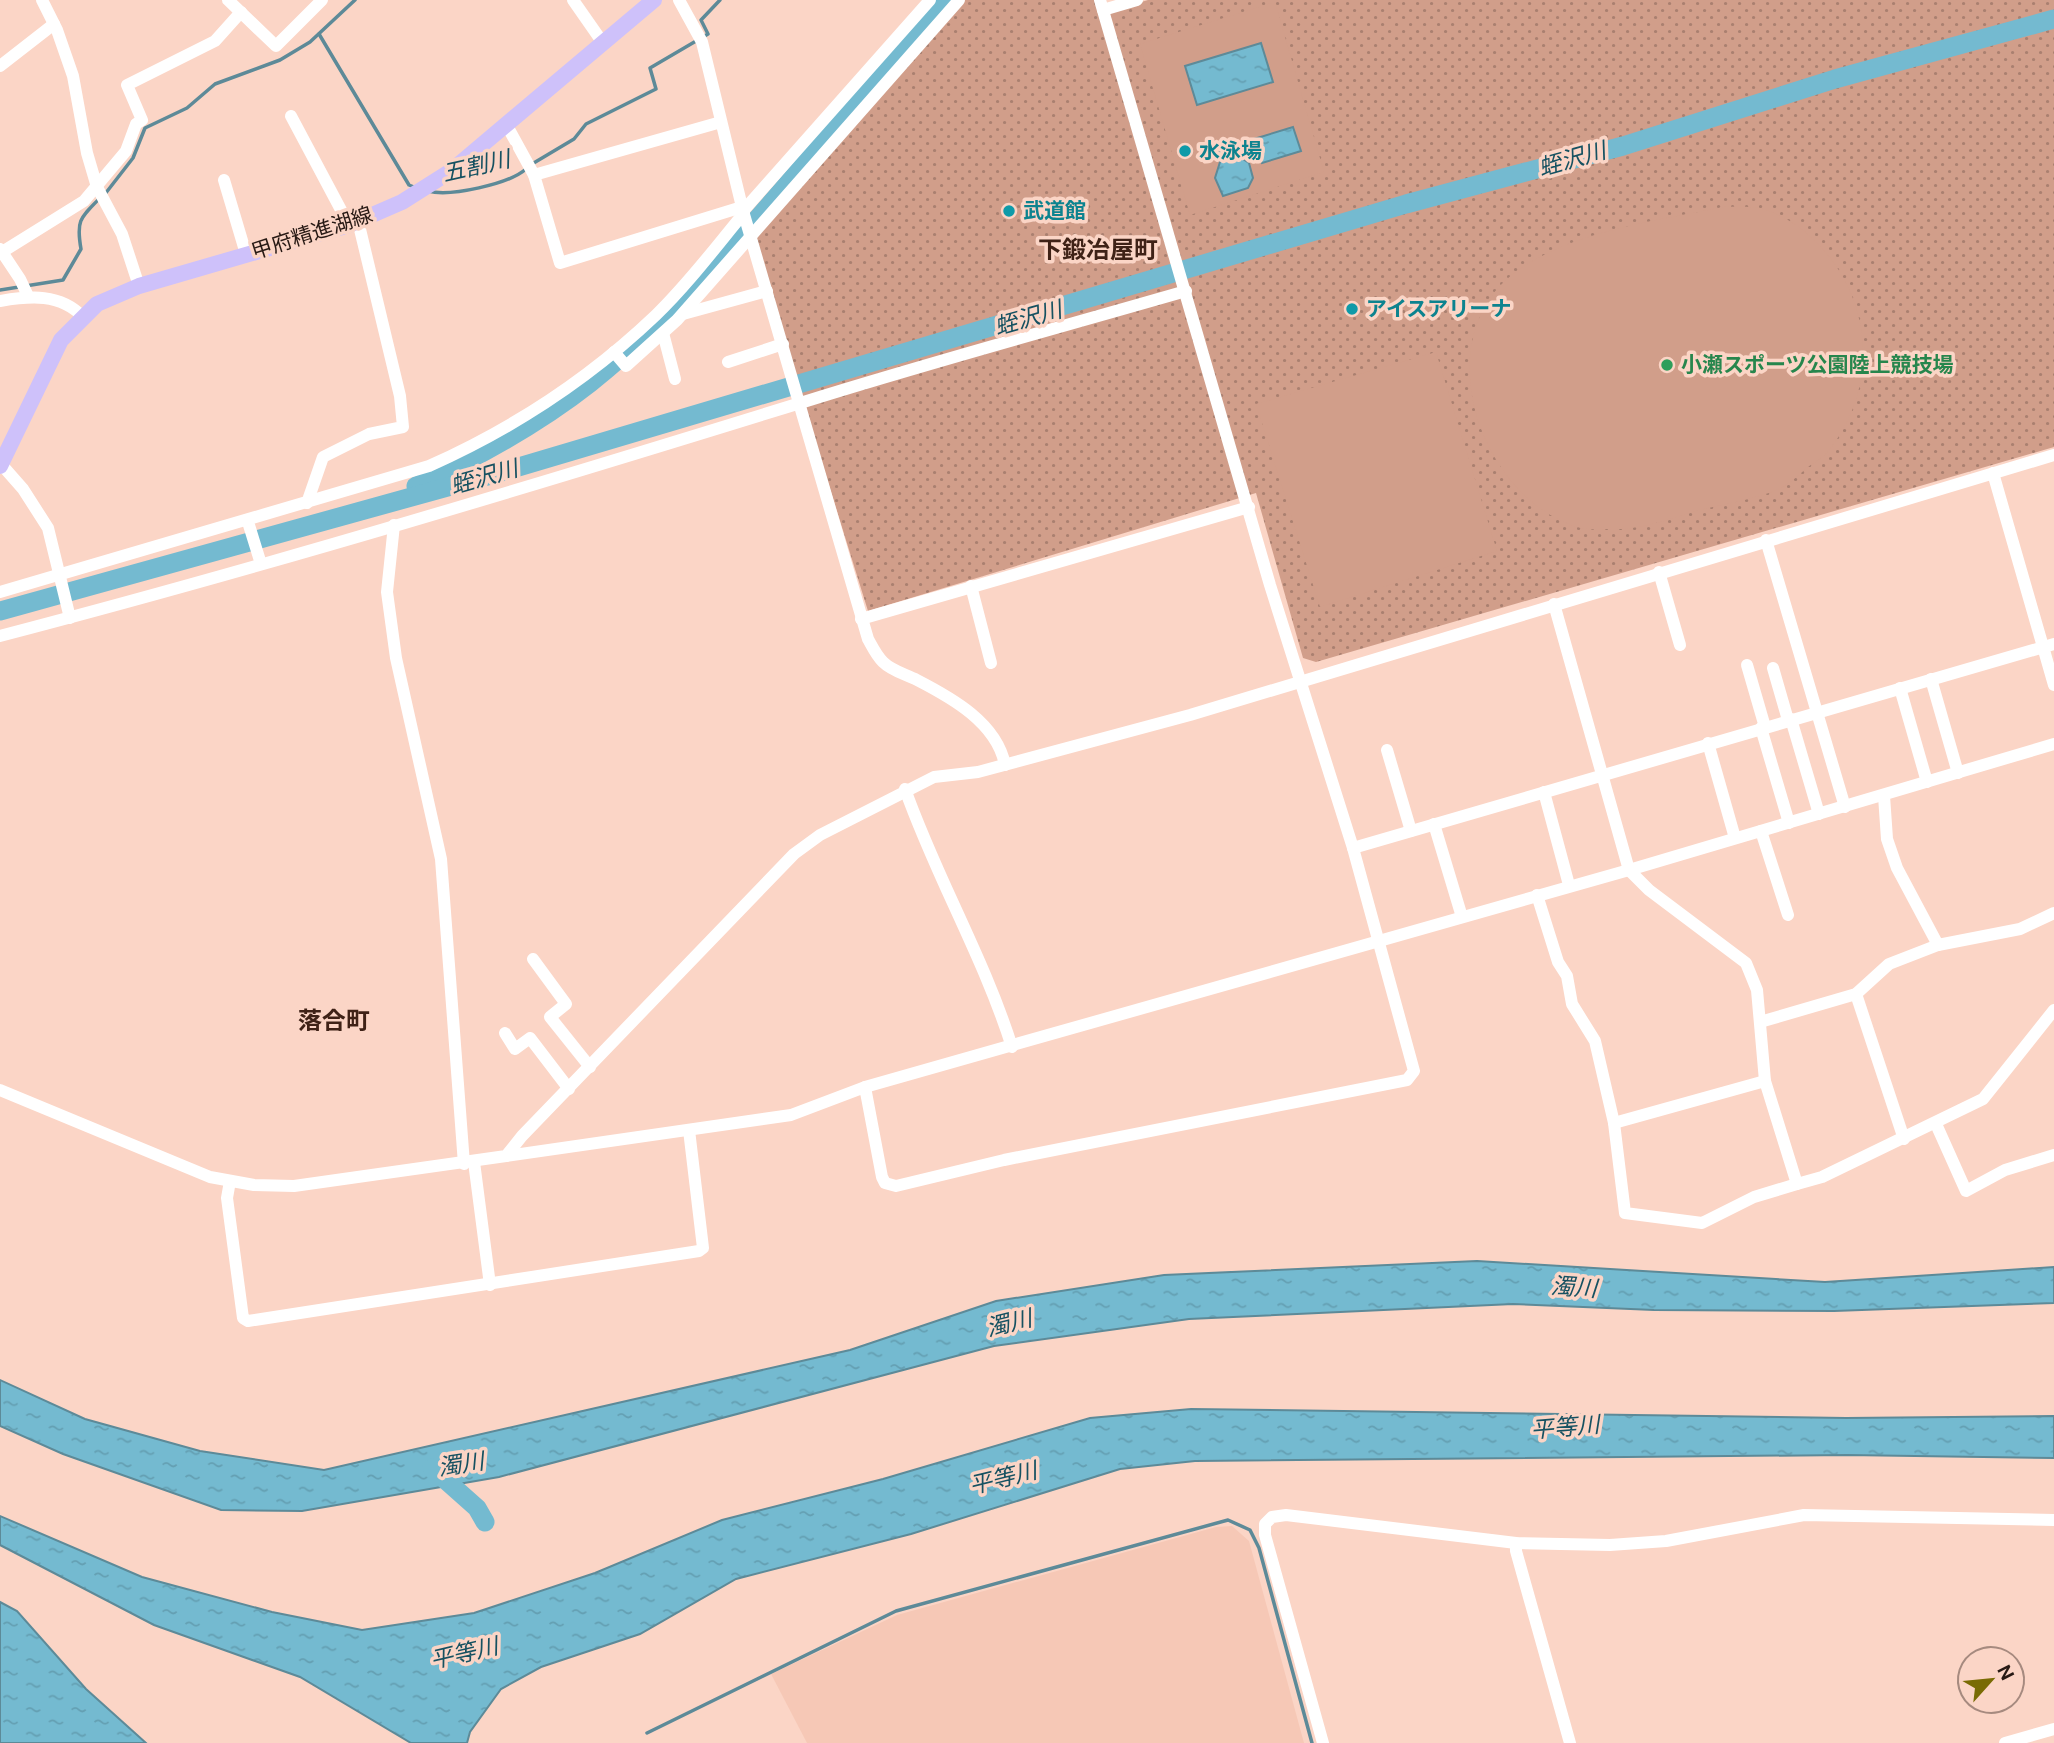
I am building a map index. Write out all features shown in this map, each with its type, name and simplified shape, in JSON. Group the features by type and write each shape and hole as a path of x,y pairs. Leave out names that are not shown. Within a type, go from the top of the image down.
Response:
{"main road":[{"name":"甲府精進湖線","path":"1,465 61,340 83,317 113,295 354,223 416,194 432,185 654,0"}],"street":[{"path":"42,0 73,76 87,153 97,187 122,234 139,286"},
{"path":"228,0 276,46 322,0"},
{"path":"573,0 603,43"},
{"path":"679,0 700,36 743,211 868,639 882,661 977,719 1002,748 1005,765"},
{"path":"0,592 58,579 249,524 307,503 429,466 509,426 614,353 686,284 743,211 930,0"},
{"path":"614,353 626,366 681,315 959,0"},
{"path":"865,1087 882,1177 885,1183 896,1186 1004,1160 1407,1080 1414,1070 1353,848 1300,681 1102,5 1137,0"},
{"path":"28,296 1,250 75,209 126,151 136,124 142,120 127,85 215,41 241,12"},
{"path":"0,66 54,24"},
{"path":"894,43 911,57"},
{"path":"291,116 354,223 400,396 403,427 369,434 323,457 307,503"},
{"path":"533,174 721,122"},
{"path":"506,124 533,174 559,263 743,211"},
{"path":"224,180 246,254"},
{"path":"0,636 259,560 394,525 799,399 1185,287"},
{"path":"681,315 768,291"},
{"path":"0,301 28,296 58,300 83,317"},
{"path":"663,333 675,379"},
{"path":"728,362 783,344"},
{"path":"506,1156 794,854 820,835 905,789 934,777 1005,765 1190,715 2054,455"},
{"path":"1,465 23,489 48,528 58,579 70,615"},
{"path":"1993,473 2048,646 2054,685"},
{"path":"861,619 1249,507"},
{"path":"249,524 259,560"},
{"path":"394,525 387,592 396,658 441,859 469,1163 490,1285"},
{"path":"1766,540 1845,807"},
{"path":"1659,572 1680,645"},
{"path":"971,586 991,663"},
{"path":"1554,604 1629,870 1649,890 1746,963 1757,990 1765,1081 1797,1184"},
{"path":"1353,848 2048,646"},
{"path":"1746,665 1789,823"},
{"path":"1773,668 1819,814"},
{"path":"1931,679 1958,773"},
{"path":"1900,688 1927,782"},
{"path":"1708,743 1735,838"},
{"path":"0,1090 210,1177 294,1186 791,1115 865,1087 1629,870 2054,744"},
{"path":"1387,750 1410,831"},
{"path":"905,789 932,862 989,981 1012,1047"},
{"path":"1544,792 1569,885"},
{"path":"1884,796 1887,838 1897,868 1938,945"},
{"path":"1434,824 1462,917"},
{"path":"1761,831 1788,915"},
{"path":"1538,895 1558,962 1567,976 1572,1004 1595,1041 1614,1123 1625,1213 1702,1223 1754,1197 1822,1177 1936,1124 1983,1099 2054,1010"},
{"path":"1760,1022 1856,994 1889,964 1938,945 2020,929 2054,913"},
{"path":"533,959 566,1004 550,1017 590,1067"},
{"path":"1856,994 1904,1139"},
{"path":"505,1033 515,1049 530,1038 569,1088"},
{"path":"1614,1123 1765,1081"},
{"path":"1936,1124 1966,1191 2005,1170 2054,1155"},
{"path":"230,1181 227,1198 243,1318 248,1321 699,1251 703,1248 689,1130"},
{"path":"1323,1743 1265,1535 1265,1524 1269,1519 1286,1515 1516,1543 1611,1545 1666,1541 1804,1515 2054,1520"},
{"path":"1516,1543 1570,1743"},
{"path":"2005,1743 2054,1730"}],"shaded area":[{"path":"961,0 1095,0 1101,14 1148,0 2054,0 2054,447 1316,662 1303,658 1256,493 868,611 751,234"},
{"path":"1275,2 1324,172 1190,215 1140,44"},
{"name":"小瀬スポーツ公園陸上競技場","path":"1723,207 1758,208 1787,219 1814,240 1838,268 1851,293 1859,318 1863,345 1862,372 1846,425 1823,456 1784,486 1763,495 1645,526 1621,529 1581,528 1545,512 1515,486 1492,452 1476,414 1470,374 1474,335 1489,300 1517,271 1564,246 1617,229"},
{"path":"1436,352 1497,551 1320,607 1256,404"},
{"path":"1232,1526 1249,1541 1304,1743 807,1743 771,1674 897,1615 1216,1527"}],"water":[{"path":"1261,43 1273,82 1197,105 1185,66"},
{"path":"1293,127 1301,151 1262,163 1254,139"},
{"path":"1231,143 1236,145 1237,155 1249,163 1253,178 1248,188 1223,196 1215,178 1220,162 1215,155"},
{"name":"濁川","path":"1477,1261 1825,1282 2054,1267 2054,1303 1834,1311 1654,1310 1513,1304 1189,1319 994,1346 499,1477 302,1511 221,1510 63,1454 0,1426 0,1380 85,1419 200,1451 324,1470 850,1350 996,1301 1164,1275"},
{"name":"平等川","path":"1191,1409 1846,1418 2054,1416 2054,1458 1847,1455 1195,1461 1120,1469 911,1534 736,1579 640,1634 541,1667 501,1689 470,1732 467,1743 411,1743 300,1677 154,1625 0,1545 0,1516 142,1577 272,1612 362,1630 474,1613 595,1573 722,1520 883,1479 1090,1418"},
{"path":"0,1602 17,1611 86,1689 146,1743 0,1743"}],"waterway":[{"name":"五割川","path":"105,194 133,158 145,128 187,108 215,84 280,60 310,42 355,0"},
{"name":"五割川","path":"532,164 574,139 586,124 656,89 650,68 708,34 701,20 720,0"},
{"path":"416,486 484,452 528,426 590,383 638,342 730,250 942,0"},
{"name":"蛭沢川","path":"0,611 498,473 1406,204 1623,146 1835,79 2054,19"},
{"name":"五割川","path":"319,34 409,185 414,187"},
{"name":"五割川","path":"428,191 450,192 479,188 507,180 526,169"},
{"name":"五割川","path":"0,290 63,280 81,249 81,221 99,199"},
{"name":"濁川","path":"432,1468 477,1508 485,1522"},
{"path":"647,1733 896,1611 1228,1520 1250,1530 1259,1548 1312,1743"}],"place":[{"name":"水泳場","path":"1185,151"},
{"name":"武道館","path":"1009,211"},
{"name":"アイスアリーナ","path":"1352,309"},
{"name":"小瀬スポーツ公園陸上競技場","path":"1667,365"}],"district":[{"name":"下鍛冶屋町","path":"1098,249"},
{"name":"落合町","path":"334,1020"}]}
